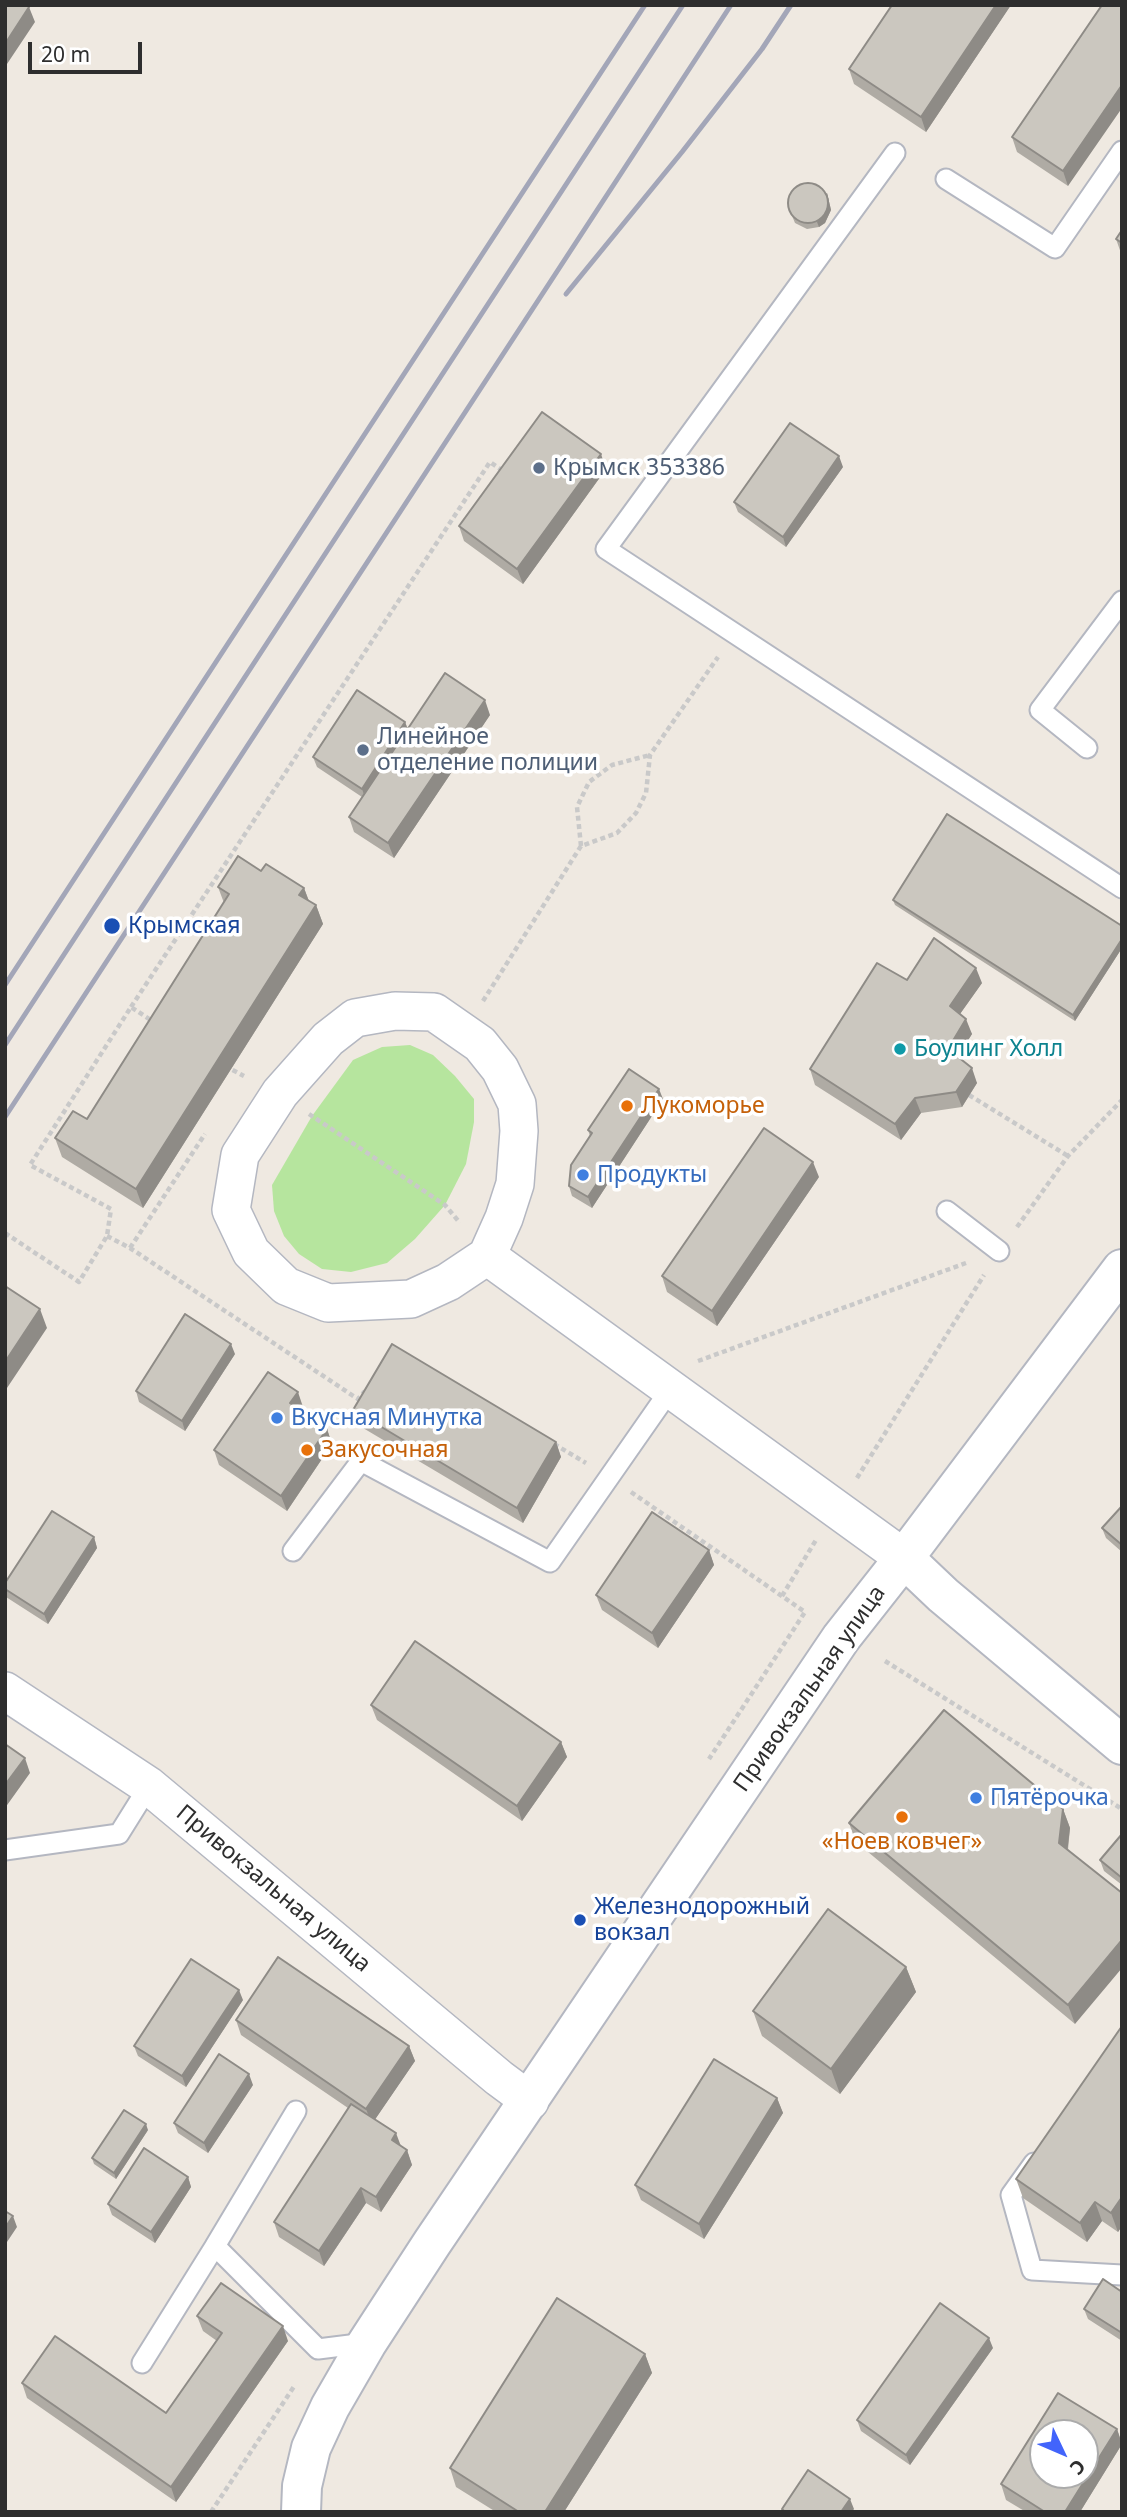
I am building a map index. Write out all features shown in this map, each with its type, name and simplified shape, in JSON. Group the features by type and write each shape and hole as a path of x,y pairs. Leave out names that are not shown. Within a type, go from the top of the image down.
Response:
{"main road":[{"name":"Привокзальная улица","path":"301,2512 302,2486 311,2448 330,2407 367,2343 841,1638 1122,1269"},
{"path":"904,1558 943,1595 1122,1745"}],"street":[{"path":"395,1011 434,1012 464,1031 480,1044 500,1069 517,1104 519,1131 515,1184 487,1256 448,1282 411,1299 328,1303 286,1286 251,1252 231,1210 240,1155 280,1093 328,1039 355,1018 395,1011"},
{"path":"487,1256 679,1377 904,1558"},
{"name":"Привокзальная улица","path":"5,1691 149,1786 530,2101"}],"lane":[{"path":"946,179 1055,248 1122,151"},
{"path":"895,153 606,550 1122,888"},
{"path":"1087,748 1040,710 1122,601"},
{"path":"947,1211 999,1251"},
{"path":"293,1551 361,1461 550,1562 679,1377"},
{"path":"5,1850 119,1834 149,1786"},
{"path":"142,2363 296,2111"},
{"path":"1043,2151 1011,2195 1032,2270 1122,2275"},
{"path":"215,2246 318,2349 367,2343"}],"path":[{"path":"5,1234 79,1282 107,1236 111,1209 30,1165 490,462 511,476"},
{"path":"464,1031 582,846 617,833 636,813 646,793 650,755 734,633"},
{"path":"582,846 577,807 589,782 611,765 650,755"},
{"path":"131,1007 153,1021"},
{"path":"220,1063 280,1093 445,1205 487,1256"},
{"path":"969,1095 1068,1156"},
{"path":"855,1482 999,1251 1068,1156 1122,1100"},
{"path":"130,1248 206,1133"},
{"path":"107,1236 130,1248 358,1399 366,1390"},
{"path":"679,1377 999,1251"},
{"path":"549,1441 609,1476 805,1612"},
{"path":"782,1596 822,1531"},
{"path":"885,1661 1122,1809"}],"green space":[{"path":"410,1045 433,1055 474,1099 474,1122 466,1164 445,1205 415,1239 387,1263 351,1272 322,1269 299,1254 284,1236 274,1211 272,1185 312,1116 353,1060 382,1047"}],"building":[{"path":"5,5 29,7 5,44"},
{"path":"892,5 996,5 921,117 849,69"},
{"path":"1102,5 1122,5 1122,85 1063,171 1012,137"},
{"path":"808,183 816,184 822,189 827,195 827,211 822,217 816,222 808,223 800,222 794,217 789,211 788,203 789,195 794,189 800,184"},
{"path":"1122,230 1122,243 1116,239"},
{"path":"542,412 601,454 517,569 459,526"},
{"path":"790,423 839,456 783,537 734,502"},
{"path":"445,673 485,700 388,843 349,817"},
{"name":"Линейное отделение полиции","path":"357,690 405,722 362,789 313,757"},
{"path":"947,814 1122,926 1122,939 1073,1015 893,900"},
{"name":"Крымская","path":"238,856 261,871 266,864 304,888 299,895 316,905 136,1189 55,1138 73,1111 87,1119 229,894 218,887"},
{"name":"Боулинг Холл","path":"934,938 976,968 950,1006 966,1019 948,1049 972,1068 956,1092 915,1098 895,1124 810,1069 877,963 907,980"},
{"path":"629,1069 659,1089 588,1197 569,1186 571,1165 592,1133 588,1130"},
{"path":"764,1128 813,1162 712,1311 662,1276"},
{"path":"5,1286 40,1309 5,1362"},
{"path":"185,1314 231,1344 182,1421 136,1391"},
{"path":"392,1344 556,1442 517,1508 353,1410"},
{"path":"268,1372 298,1392 290,1403 327,1429 281,1496 214,1450"},
{"path":"1122,1506 1122,1545 1102,1528"},
{"path":"52,1511 94,1537 44,1614 5,1589 5,1583"},
{"path":"652,1512 709,1550 652,1633 596,1595"},
{"path":"415,1641 561,1742 517,1806 371,1705"},
{"path":"944,1710 1063,1809 1059,1843 1122,1893 1122,1940 1068,2005 849,1823"},
{"path":"5,1744 25,1758 5,1785"},
{"path":"1122,1834 1122,1878 1100,1860"},
{"path":"828,1909 906,1967 831,2069 753,2011"},
{"path":"278,1957 409,2046 366,2109 236,2020"},
{"path":"191,1959 239,1990 182,2076 134,2046"},
{"path":"1122,2026 1122,2197 1111,2213 1095,2202 1080,2223 1016,2179"},
{"path":"219,2054 249,2074 204,2143 174,2123"},
{"path":"714,2059 777,2098 699,2224 635,2185"},
{"path":"351,2104 396,2133 392,2140 407,2150 376,2197 361,2188 319,2251 274,2222"},
{"path":"124,2110 146,2124 114,2173 92,2158"},
{"path":"144,2148 188,2177 151,2232 108,2204"},
{"path":"5,2211 13,2216 5,2228"},
{"path":"1103,2279 1122,2292 1122,2333 1084,2309"},
{"path":"221,2283 283,2326 171,2487 22,2383 55,2336 166,2413 222,2333 197,2316"},
{"path":"557,2298 645,2354 545,2512 519,2512 450,2468"},
{"path":"940,2303 989,2338 906,2455 857,2420"},
{"path":"1058,2393 1117,2429 1099,2458 1099,2419 1042,2419"},
{"path":"1029,2439 1029,2489 1079,2489 1065,2512 1045,2512 1001,2484"},
{"path":"808,2470 850,2499 841,2512 785,2512 782,2509"}],"railway":[{"path":"5,985 645,5"},
{"path":"5,1045 683,5"},
{"path":"5,1117 731,5"},
{"path":"566,294 682,152 762,49 791,5"}],"place":[{"name":"Крымск 353386","path":"539,468"},
{"name":"Линейное отделение полиции","path":"363,750"},
{"name":"Крымская","path":"112,926"},
{"name":"Боулинг Холл","path":"900,1049"},
{"name":"Лукоморье","path":"627,1106"},
{"name":"Продукты","path":"583,1175"},
{"name":"Вкусная Минутка","path":"277,1418"},
{"name":"Закусочная","path":"307,1450"},
{"name":"Пятёрочка","path":"976,1798"},
{"name":"«Ноев ковчег»","path":"902,1817"},
{"name":"Железнодорожный вокзал","path":"580,1920"}]}
